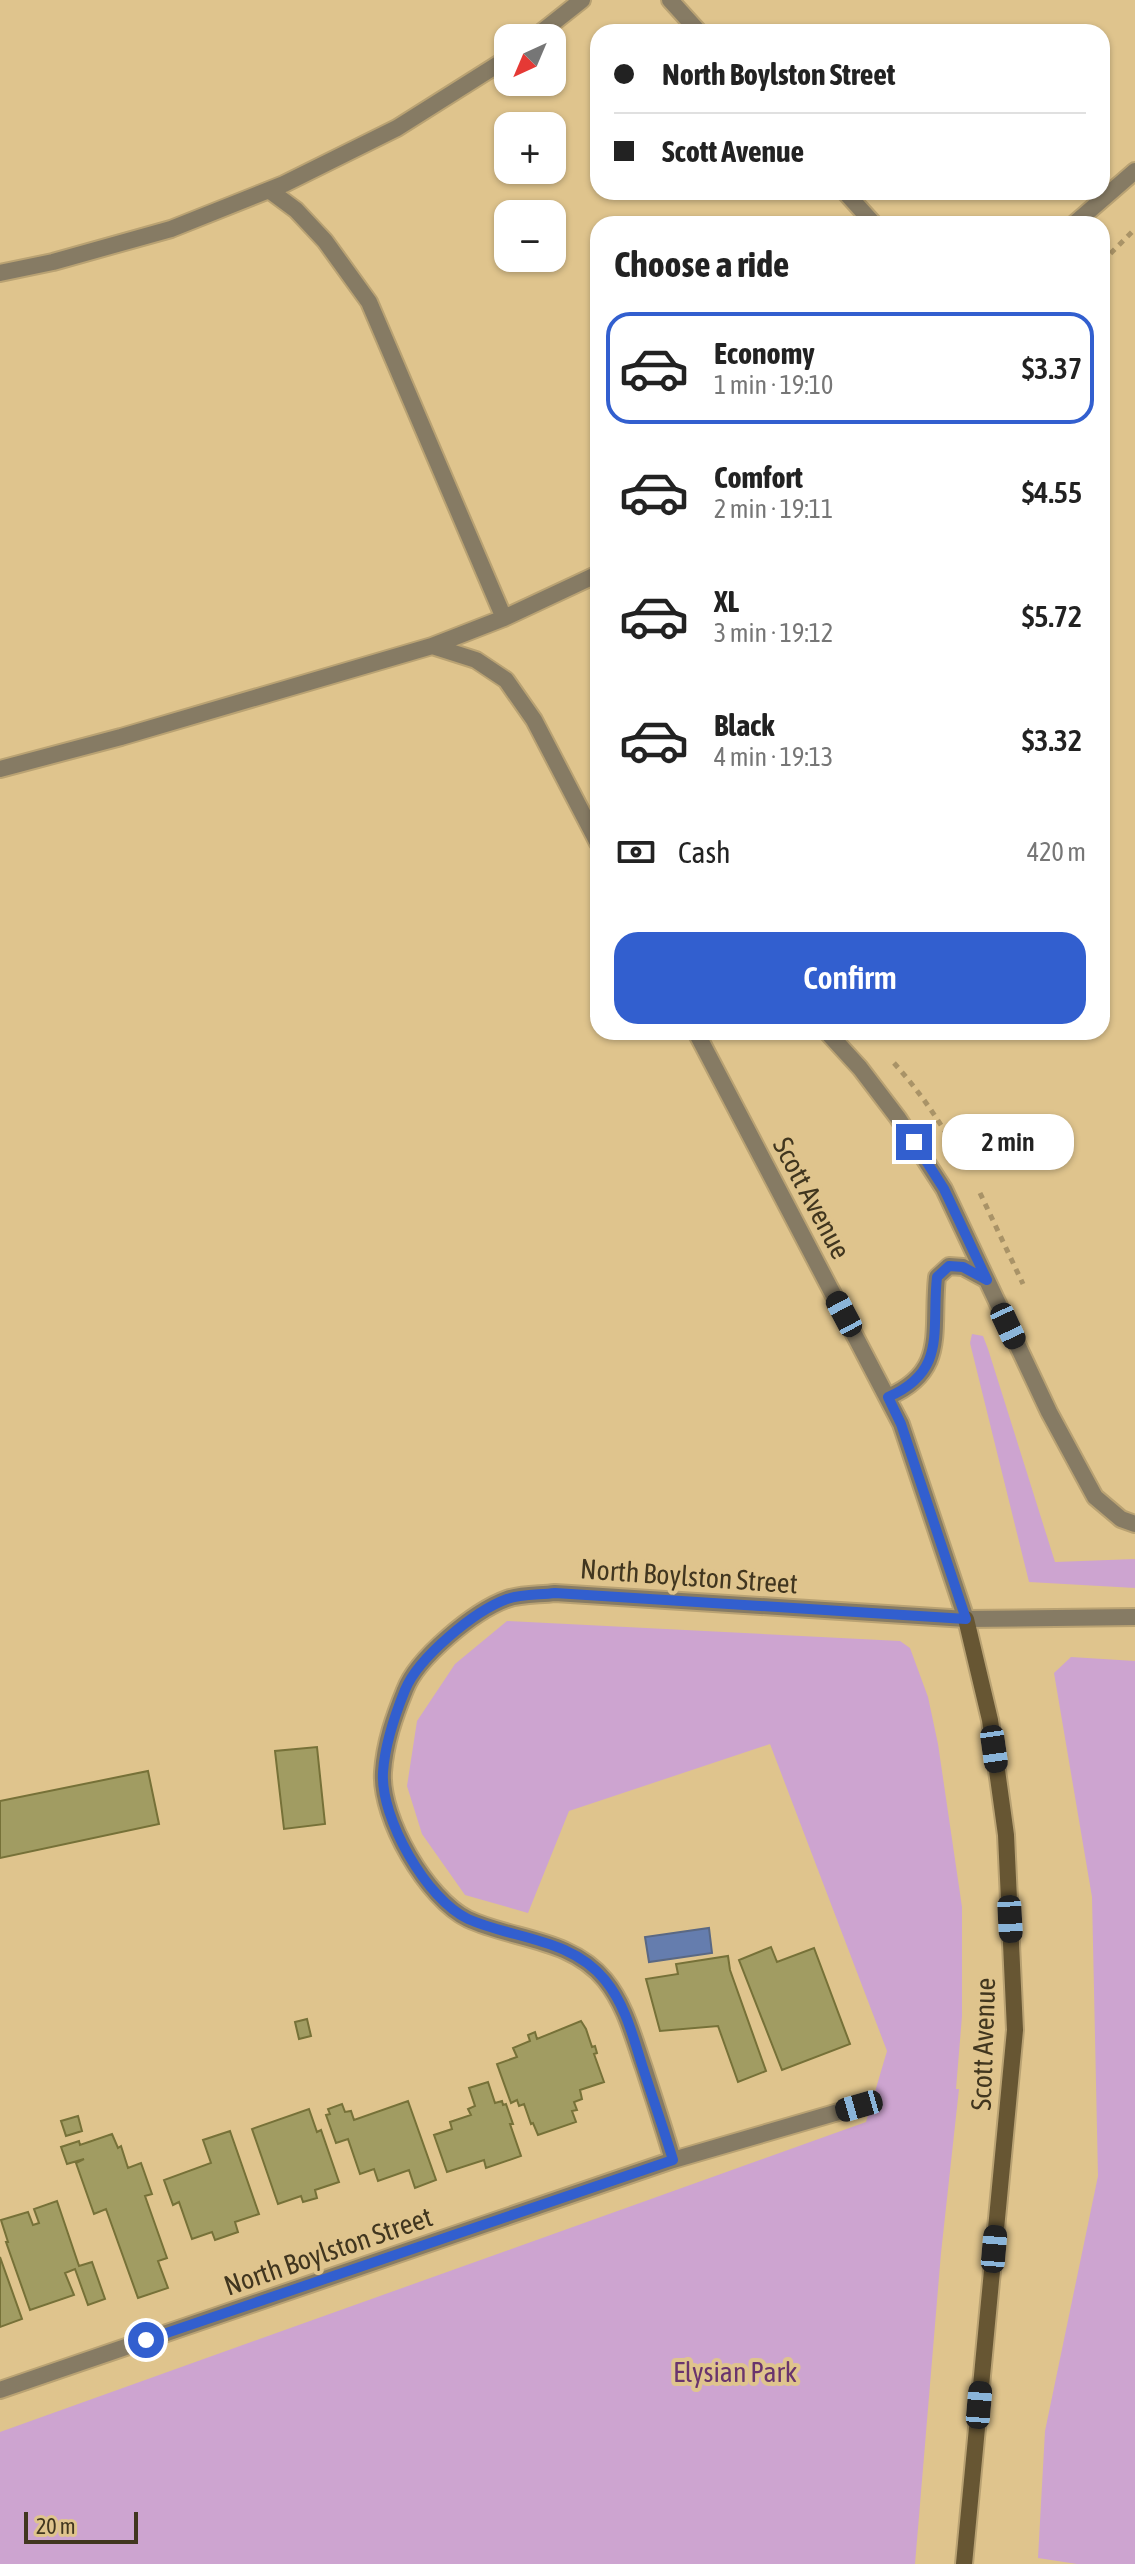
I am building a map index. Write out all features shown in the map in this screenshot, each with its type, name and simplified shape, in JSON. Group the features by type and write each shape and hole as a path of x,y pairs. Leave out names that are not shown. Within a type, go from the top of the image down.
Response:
{"street":[{"path":"552,24 582,0"},
{"path":"670,0 692,24"},
{"path":"0,273 53,262 171,229 269,190 397,128 494,67"},
{"path":"1110,193 1135,171"},
{"path":"269,190 296,210 325,241 369,302 504,618"},
{"path":"852,200 867,216"},
{"path":"1083,216 1102,200"},
{"path":"0,769 432,646 504,618 590,578"},
{"path":"432,646 476,660 506,680 534,720 590,828"},
{"name":"Scott Avenue","path":"700,1040 901,1424 966,1619 990,1720 1006,1835 1015,2030 964,2564"},
{"path":"834,1040 898,1118 944,1189 1049,1412 1095,1497 1121,1519 1135,1524"},
{"path":"888,1397 905,1390 924,1372 935,1343 937,1277 949,1266 963,1267 987,1280"},
{"name":"North Boylston Street","path":"673,2160 625,2010 603,1978 569,1950 467,1918 436,1895 409,1855 389,1812 382,1774 391,1725 408,1683 441,1643 476,1615 509,1598 555,1593 966,1619 1135,1617"},
{"name":"North Boylston Street","path":"0,2390 673,2160 859,2106"}],"path":[{"path":"1110,254 1135,229"}],"green space":[{"path":"972,1334 983,1336 988,1349 1055,1562 1135,1559 1135,1588 1029,1582 970,1343"},
{"name":"Elysian Park","path":"507,1621 900,1641 910,1648 928,1697 938,1744 962,1907 962,2016 956,2089 959,2089 941,2253 915,2564 0,2564 0,2432 866,2122 887,2051 770,1744 569,1811 528,1913 465,1895 422,1834 407,1786 417,1721 455,1664"},
{"path":"1071,1657 1135,1661 1135,2564 1077,2564 1038,2558 1045,2431 1098,2176 1092,1897 1054,1673"}],"water":[{"path":"709,1928 712,1953 649,1962 645,1937"}],"building":[{"path":"317,1747 325,1824 284,1829 275,1751"},
{"path":"148,1771 159,1824 0,1858 0,1801"},
{"path":"771,1947 777,1962 814,1948 850,2044 782,2070 739,1960"},
{"path":"728,1956 730,1970 766,2071 738,2082 718,2026 660,2031 646,1979 678,1974 676,1964"},
{"path":"307,2019 311,2036 299,2039 295,2022"},
{"path":"581,2021 592,2047 595,2046 597,2053 594,2054 604,2082 580,2090 582,2099 574,2102 577,2110 572,2111 576,2122 538,2135 524,2104 519,2106 517,2100 511,2103 497,2064 517,2057 513,2048 530,2041 528,2035 535,2032 537,2039"},
{"path":"488,2082 495,2103 502,2101 503,2105 506,2104 521,2156 486,2168 484,2160 447,2172 434,2135 452,2129 450,2122 471,2115 468,2109 475,2106 469,2088"},
{"path":"408,2101 436,2180 415,2188 409,2170 378,2181 374,2169 360,2174 348,2139 336,2143 326,2115 330,2114 328,2109 342,2104 345,2112 351,2111 354,2120"},
{"path":"309,2109 317,2132 321,2130 339,2182 315,2190 317,2198 303,2202 301,2196 278,2204 252,2129"},
{"path":"78,2116 82,2131 66,2136 61,2121"},
{"path":"230,2131 259,2214 235,2222 238,2232 215,2240 212,2232 192,2239 179,2202 173,2205 164,2180 211,2163 203,2140"},
{"path":"112,2134 118,2148 121,2146 128,2168 141,2163 152,2194 145,2196 167,2258 158,2261 168,2288 138,2298 106,2209 94,2214 76,2163 84,2159 67,2164 61,2147 79,2141 80,2145"},
{"path":"57,2201 79,2266 92,2262 105,2299 88,2305 75,2269 65,2273 74,2295 30,2310 1,2220 28,2212 33,2225 39,2223 34,2209"},
{"path":"0,2257 22,2319 0,2327"}],"route":[{"path":"146,2340 673,2160 625,2010 603,1978 569,1950 467,1918 436,1895 409,1855 389,1812 382,1774 391,1725 408,1683 441,1643 476,1615 509,1598 555,1593 966,1619 901,1424 888,1397 905,1390 924,1372 935,1343 937,1277 949,1266 963,1267 987,1280 944,1189 914,1142"}]}
